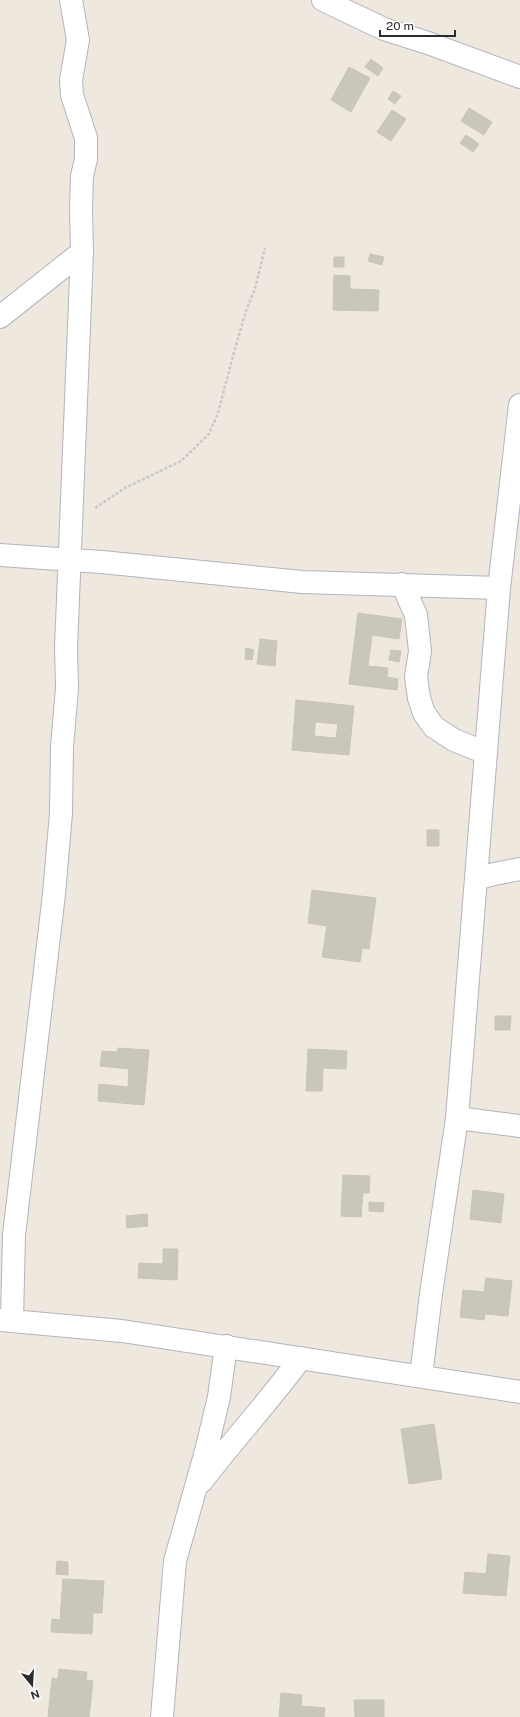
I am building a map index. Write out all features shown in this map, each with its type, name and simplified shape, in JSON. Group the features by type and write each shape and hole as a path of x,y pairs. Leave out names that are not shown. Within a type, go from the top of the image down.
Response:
{"street":[{"path":"71,0 78,40 71,80 72,95 86,138 86,159 82,176 82,252 70,525 66,648 67,688 62,747 61,813 54,894 14,1235 6,1321 122,1331 520,1392"},
{"path":"323,0 384,29 428,42 520,77"},
{"path":"0,317 82,252"},
{"path":"421,1376 431,1294 457,1118 499,588 519,418"},
{"path":"0,555 69,561 102,562 302,582 499,588"},
{"path":"402,584 416,615 420,651 416,677 419,698 424,713 434,727 454,740 486,753"},
{"path":"476,880 494,874 520,870"},
{"path":"457,1118 520,1126"},
{"path":"162,1717 176,1561 196,1488 218,1397 226,1346"},
{"path":"196,1488 277,1390 301,1358"}],"path":[{"path":"70,525 125,488 181,461 209,434 218,413 246,311 255,289 265,248"}],"building":[{"path":"371,59 383,68 378,76 365,67"},
{"path":"349,67 370,78 351,112 331,100"},
{"path":"393,91 401,96 395,104 388,99"},
{"path":"469,108 492,122 484,135 461,121"},
{"path":"392,110 406,119 391,141 377,132"},
{"path":"466,135 479,144 473,152 460,143"},
{"path":"370,254 384,257 382,265 368,261"},
{"path":"334,257 344,257 344,267 334,267"},
{"path":"334,275 350,276 350,289 379,290 378,311 333,310"},
{"path":"358,613 402,619 399,639 372,635 368,666 388,668 387,677 398,679 397,690 349,684"},
{"path":"260,639 277,641 275,666 257,664"},
{"path":"246,648 254,650 252,660 245,659"},
{"path":"391,650 401,651 399,662 389,660"},
{"path":"296,700 317,702 313,752 292,750"},
{"path":"317,702 354,706 349,755 313,752 315,736 336,738 338,724 316,722"},
{"path":"427,830 439,830 439,846 427,846"},
{"path":"312,890 376,898 369,949 362,948 360,962 322,957 327,926 308,923"},
{"path":"495,1016 511,1016 510,1030 495,1030"},
{"path":"118,1048 149,1050 144,1105 98,1101 99,1084 128,1087 129,1069 100,1066 102,1051 117,1052"},
{"path":"308,1049 347,1051 346,1069 323,1068 322,1091 306,1091"},
{"path":"343,1175 370,1176 369,1193 363,1193 361,1217 341,1216"},
{"path":"473,1190 504,1194 501,1223 470,1219"},
{"path":"369,1202 384,1203 383,1212 369,1211"},
{"path":"147,1214 148,1226 127,1228 126,1216"},
{"path":"163,1249 178,1249 177,1280 138,1278 139,1263 163,1264"},
{"path":"486,1278 512,1281 508,1316 485,1314 484,1320 460,1317 463,1290 484,1292"},
{"path":"434,1424 442,1479 409,1484 401,1429"},
{"path":"488,1554 510,1556 506,1596 463,1593 465,1572 486,1574"},
{"path":"57,1561 68,1562 68,1575 56,1574"},
{"path":"63,1579 104,1581 102,1613 93,1613 92,1634 51,1632 52,1619 60,1620"},
{"path":"59,1669 87,1672 86,1680 93,1681 89,1717 48,1717 52,1678 58,1679"},
{"path":"281,1693 302,1695 301,1706 325,1708 324,1717 279,1717"},
{"path":"354,1700 384,1700 384,1717 355,1717"}]}
